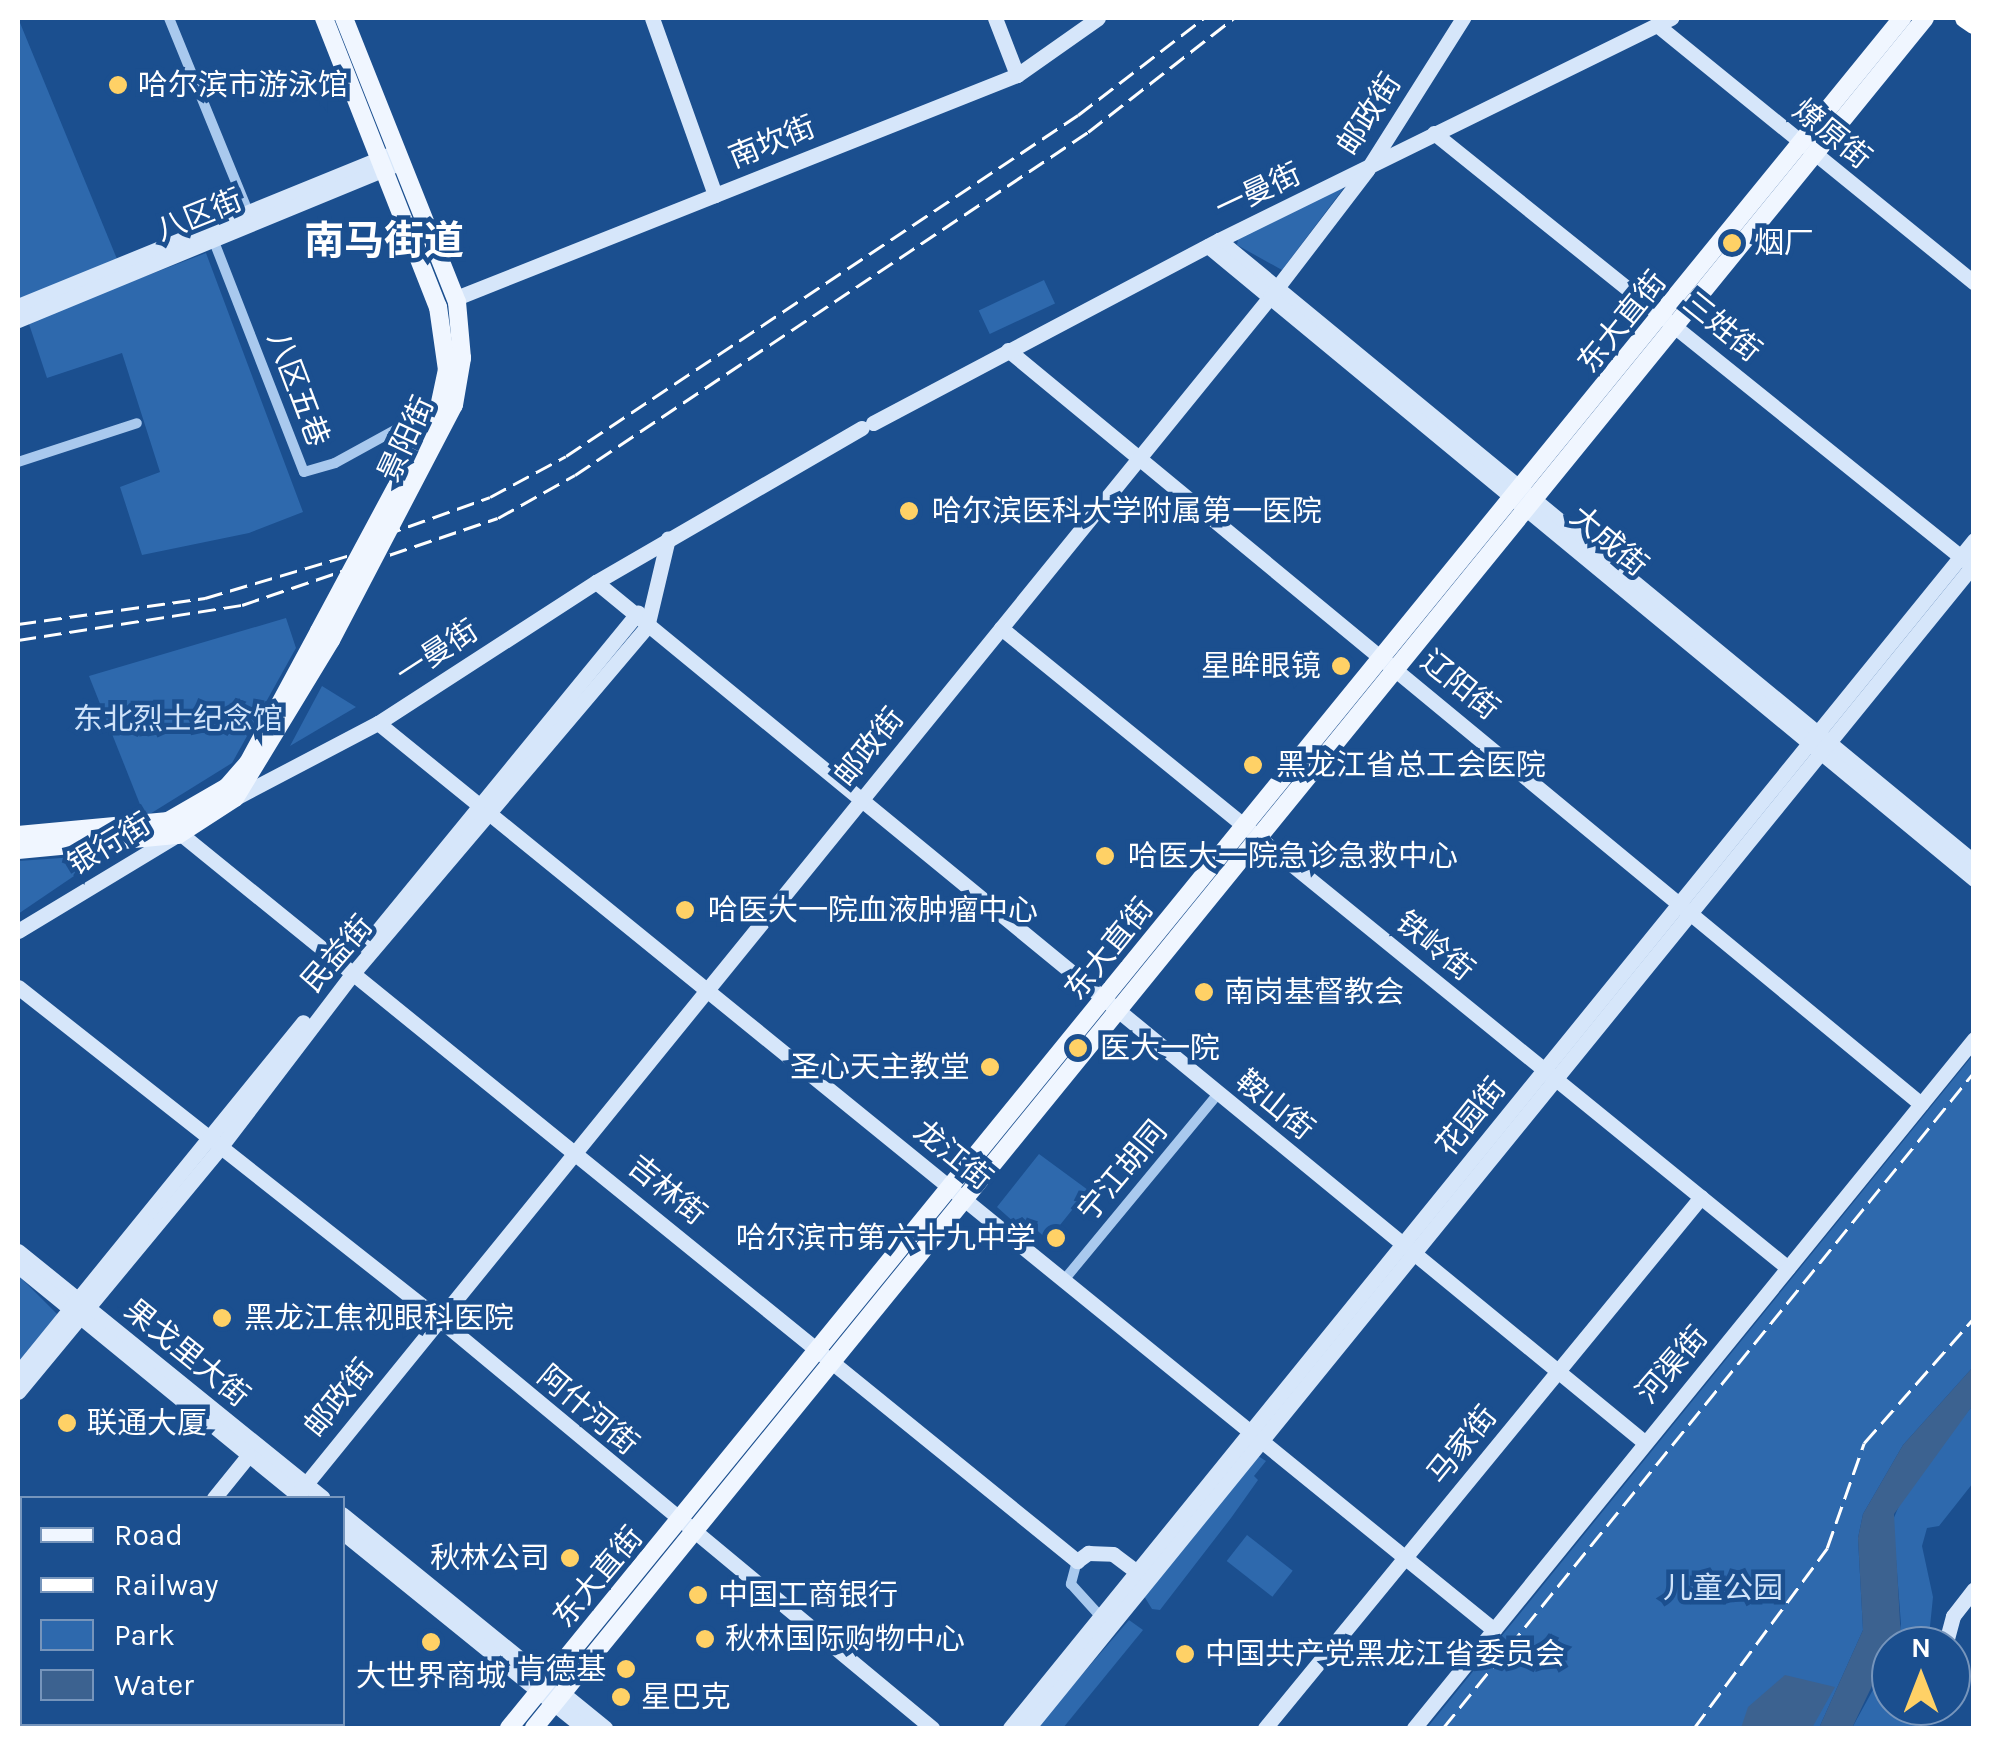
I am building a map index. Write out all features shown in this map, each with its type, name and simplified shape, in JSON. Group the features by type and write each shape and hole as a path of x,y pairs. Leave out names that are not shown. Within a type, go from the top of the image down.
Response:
{"highway":[{"path":"1965,18 1974,24"}],"main road":[{"name":"景阳街","path":"248,763 325,635 439,406 446,370 438,307 324,18"},
{"name":"景阳街","path":"235,798 454,405 462,358 456,300 344,18"},
{"name":"东大直街","path":"1807,151 1902,18"},
{"name":"东大直街","path":"509,1728 834,1360 1102,1000 1252,832 1807,151 1925,18"},
{"name":"一曼街","path":"18,835 172,828 227,787 248,763"},
{"name":"一曼街","path":"18,850 172,828 235,798"},
{"name":"东大直街","path":"534,1728 818,1348 1118,1013 1252,832"}],"street":[{"path":"169,18 248,212"},
{"path":"652,18 715,195"},
{"path":"995,18 1017,75"},
{"name":"南坎街","path":"456,300 1017,75 1098,18"},
{"name":"邮政街","path":"301,1492 1274,292 1366,170 1463,18"},
{"name":"一曼街","path":"235,798 378,723 664,540 867,426 1214,243 1664,21"},
{"name":"燎原街","path":"1664,21 1807,151 1974,283"},
{"name":"三姓街","path":"1434,133 1970,563"},
{"name":"八区街","path":"18,306 248,212 400,157"},
{"name":"八区街","path":"18,320 213,240 380,165"},
{"name":"八区五巷","path":"213,240 304,472 335,464 439,406"},
{"name":"大成街","path":"1214,243 1819,742 1974,862"},
{"name":"辽阳街","path":"1008,350 1687,905 1921,1104"},
{"path":"18,462 138,423"},
{"name":"民益街","path":"18,1392 79,1309 351,970 640,622 664,540"},
{"name":"花园街","path":"1028,1728 1256,1436 1819,742 1970,563 1974,540"},
{"name":"鞍山街","path":"596,582 640,622 1643,1441"},
{"name":"铁岭街","path":"1001,628 1788,1268"},
{"name":"龙江街","path":"378,723 1494,1630"},
{"name":"大成街","path":"1819,742 1974,879"},
{"name":"银行街","path":"18,932 172,828"},
{"name":"吉林街","path":"172,828 1077,1560"},
{"name":"阿什河街","path":"18,988 439,1320 686,1529 932,1728"},
{"name":"河渠街","path":"1414,1728 1643,1441 1974,1039"},
{"name":"宁江胡同","path":"1064,1280 1218,1094"},
{"name":"马家街","path":"1265,1728 1701,1197"},
{"name":"果戈里大街","path":"18,1250 79,1309 248,1456 301,1492"},
{"name":"果戈里大街","path":"18,1266 79,1309 301,1492"},
{"name":"民益街","path":"18,1372 79,1309"},
{"name":"花园街","path":"1010,1728 1137,1572 1256,1436"},
{"path":"216,1496 248,1456"},
{"path":"345,1517 542,1687"},
{"path":"345,1534 558,1699 605,1728"},
{"path":"1101,1617 1071,1584 1077,1560 1088,1552 1114,1554 1137,1572"},
{"path":"1956,1626 1970,1600"},
{"path":"558,1699 584,1728"}],"green space":[{"path":"18,18 117,259 18,301"},
{"path":"1339,185 1343,189 1282,270 1237,245 1238,239"},
{"path":"206,253 303,512 249,533 142,555 120,487 160,472 122,353 47,378 28,321"},
{"path":"1044,280 1055,304 990,334 979,310"},
{"name":"东北烈士纪念馆","path":"286,618 296,648 232,763 145,817 89,676"},
{"path":"322,686 356,707 290,746"},
{"path":"105,855 18,914 18,861"},
{"name":"儿童公园","path":"1973,1055 1973,1367 1903,1445 1863,1514 1858,1538 1863,1630 1819,1728 1427,1728"},
{"path":"1039,1154 1088,1190 1048,1240 1022,1217 1016,1224 997,1207"},
{"path":"18,1275 58,1315 18,1365"},
{"path":"1973,1405 1973,1483 1939,1526 1927,1528 1922,1546 1933,1597 1930,1626 1901,1626 1893,1520 1906,1489"},
{"path":"1258,1456 1266,1461 1254,1476 1258,1480 1160,1610 1152,1609 1144,1596"},
{"path":"1247,1535 1293,1571 1272,1597 1227,1561"},
{"path":"1129,1620 1143,1630 1063,1728 1036,1728"},
{"path":"1871,1693 1871,1726 1917,1726 1916,1728 1852,1728"}],"water":[{"path":"1973,1367 1973,1405 1894,1514 1900,1626 1871,1626 1871,1688 1852,1728 1819,1728 1863,1630 1858,1538 1863,1514 1903,1445"},
{"path":"1785,1675 1835,1687 1812,1728 1741,1728 1748,1707"}],"railway":[{"path":"359,544 490,497 566,456 1078,115 1204,18"},
{"path":"18,640 242,605 498,518 575,475 1088,132 1234,18"},
{"path":"18,624 205,598 377,547"},
{"path":"1443,1728 1974,1072"},
{"path":"1694,1728 1827,1548 1864,1443 1974,1318"}],"place":[{"name":"哈尔滨市游泳馆","path":"118,85"},
{"name":"烟厂","path":"1732,243"},
{"name":"哈尔滨医科大学附属第一医院","path":"909,511"},
{"name":"星眸眼镜","path":"1341,666"},
{"name":"黑龙江省总工会医院","path":"1253,765"},
{"name":"哈医大一院急诊急救中心","path":"1105,856"},
{"name":"哈医大一院血液肿瘤中心","path":"685,910"},
{"name":"南岗基督教会","path":"1204,992"},
{"name":"医大一院","path":"1078,1048"},
{"name":"圣心天主教堂","path":"990,1067"},
{"name":"哈尔滨市第六十九中学","path":"1056,1238"},
{"name":"黑龙江焦视眼科医院","path":"222,1318"},
{"name":"联通大厦","path":"67,1423"},
{"name":"秋林公司","path":"570,1558"},
{"name":"中国工商银行","path":"698,1595"},
{"name":"秋林国际购物中心","path":"705,1639"},
{"name":"大世界商城","path":"431,1642"},
{"name":"中国共产党黑龙江省委员会","path":"1185,1654"},
{"name":"肯德基","path":"626,1669"},
{"name":"星巴克","path":"621,1697"}],"district":[{"name":"南马街道","path":"384,241"}]}
